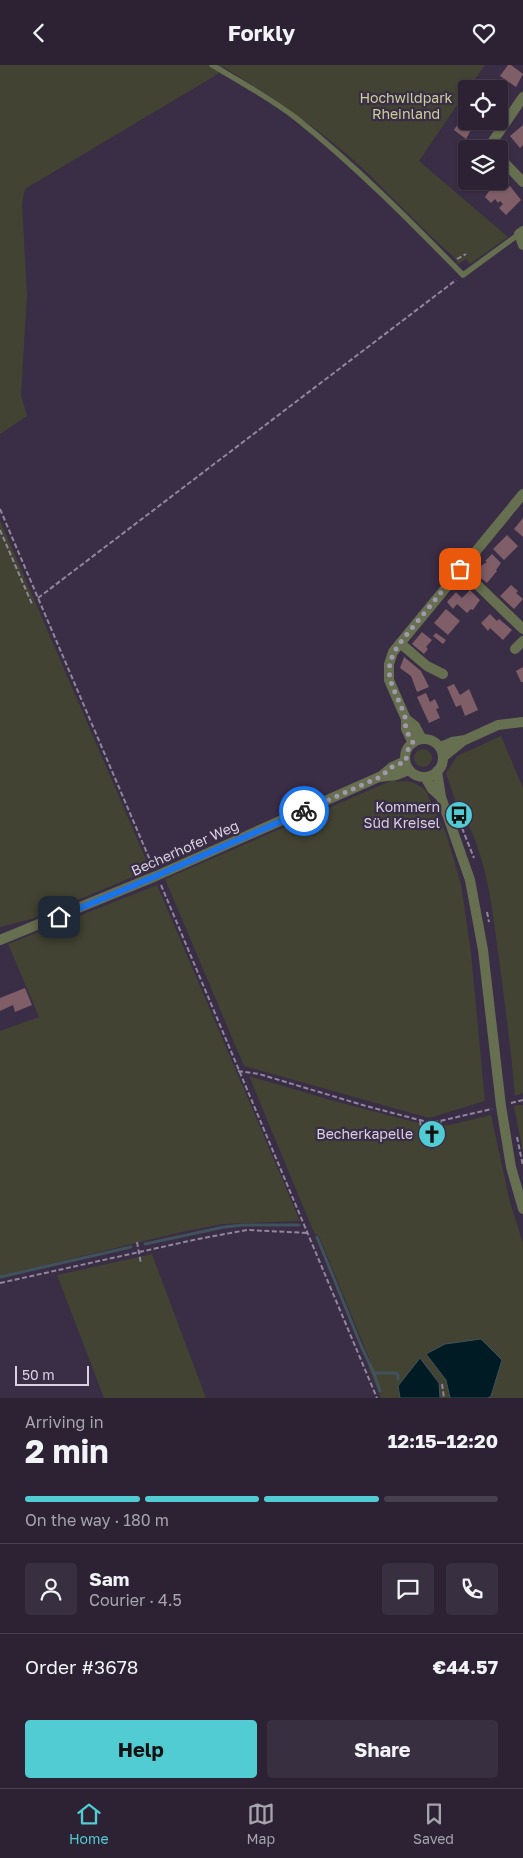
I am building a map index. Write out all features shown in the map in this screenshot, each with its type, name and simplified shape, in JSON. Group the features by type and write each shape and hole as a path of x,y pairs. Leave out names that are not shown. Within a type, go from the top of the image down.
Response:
{"street":[{"path":"508,115 523,97"},
{"path":"508,166 523,182"},
{"path":"521,233 523,245"},
{"path":"417,741 415,725 406,719 390,680 389,664 393,652 523,494"},
{"path":"460,569 523,629"},
{"path":"515,649 523,641"},
{"path":"400,643 427,666 443,674"},
{"path":"441,752 498,725 523,722"},
{"path":"425,777 437,771 442,762 441,752 432,741 417,741 407,751 407,765 414,773 425,777 432,789 441,797"},
{"name":"Becherhofer Weg","path":"0,940 156,876 380,777 392,767 407,765"},
{"path":"437,771 441,797 470,880 484,950 501,1107 511,1167 523,1209"}],"lane":[{"path":"212,65 280,107 326,143 380,191 463,275 521,233"}],"path":[{"path":"38,597 463,275"},
{"path":"0,509 377,1398"},
{"path":"0,530 32,604"},
{"path":"238,1071 259,1074 431,1123 523,1100"},
{"path":"420,1121 424,1132 440,1127 441,1121"},
{"path":"0,1283 248,1230 308,1233"},
{"path":"136,1242 141,1264"},
{"path":"442,1383 444,1398"}],"green space":[{"name":"Hochwildpark Rheinland","path":"0,65 485,65 474,80 458,80 458,104 419,161 508,237 470,264 466,259 458,264 454,257 360,166 328,139 259,89 223,67 218,74 25,189 22,203 27,295 21,395 27,416 0,434"},
{"path":"0,520 148,864 147,871 32,919 0,927"},
{"path":"501,736 523,788 523,1093 515,1096 488,884 478,848 462,812 459,812 446,773 457,756"},
{"path":"423,749 429,752 432,758 429,764 423,767 417,764 414,758 417,752"},
{"path":"395,779 396,782 415,783 425,790 446,833 461,884 471,953 485,1101 429,1118 244,1066 165,879"},
{"path":"157,885 300,1221 223,1224 186,1231 0,1276 0,1031 39,1017 8,944"},
{"path":"249,1076 430,1126 449,1125 491,1115 510,1202 523,1243 523,1398 381,1398 368,1367 371,1363 319,1236 314,1233"},
{"path":"523,1105 523,1153 514,1106"},
{"path":"152,1254 206,1398 104,1398 57,1275"}],"water":[{"path":"481,1339 502,1360 491,1396 488,1398 450,1398 446,1380 426,1354 445,1344"},
{"path":"420,1358 439,1383 440,1398 400,1398 398,1386"}],"building":[{"path":"508,65 511,65 523,74 516,87 500,76"},
{"path":"458,124 458,130 471,130 466,139 454,130"},
{"path":"523,125 523,145 520,148 510,136"},
{"path":"510,186 521,200 506,215 499,208 503,204 500,201 498,203 495,199 491,203 485,197 490,190 508,190"},
{"path":"523,518 523,537 514,529"},
{"path":"507,535 518,546 504,560 493,549"},
{"path":"492,554 501,563 487,583 476,574 481,569 479,567 487,562 485,561"},
{"path":"511,585 523,599 514,609 500,596"},
{"path":"470,590 480,600 473,610 471,609 467,613 457,604 453,609 447,602 456,592 462,598"},
{"path":"446,609 460,621 448,635 434,623"},
{"path":"490,614 497,621 499,619 512,630 503,640 490,628 488,631 481,623"},
{"path":"422,632 432,640 426,647 428,649 424,654 412,644"},
{"path":"436,633 446,640 443,644 433,636"},
{"path":"404,657 421,671 429,687 417,692 411,676 400,668"},
{"path":"523,667 523,682 521,682 516,671"},
{"path":"454,684 460,695 469,689 478,710 465,716 461,705 456,707 447,687"},
{"path":"426,693 430,702 435,699 439,708 436,709 440,718 429,723 417,697"},
{"path":"25,988 32,1005 15,1012 13,1005 0,1011 0,998"},
{"name":"Becherkapelle","path":"434,1129 434,1140 430,1140 429,1130"}],"waterway":[{"path":"145,1244 224,1227 299,1225"},
{"path":"317,1237 380,1391"},
{"path":"0,1277 131,1247"},
{"path":"374,1373 396,1373 398,1379"}],"way so far":[{"path":"304,811 380,777 392,767 406,761 407,751 413,743 406,729 406,719 390,680 389,664 393,652 460,569"}],"place":[{"name":"Kommern Süd Kreisel","path":"459,815"},
{"name":"Becherkapelle","path":"432,1134"}],"route":[{"path":"59,917 304,811"}]}
